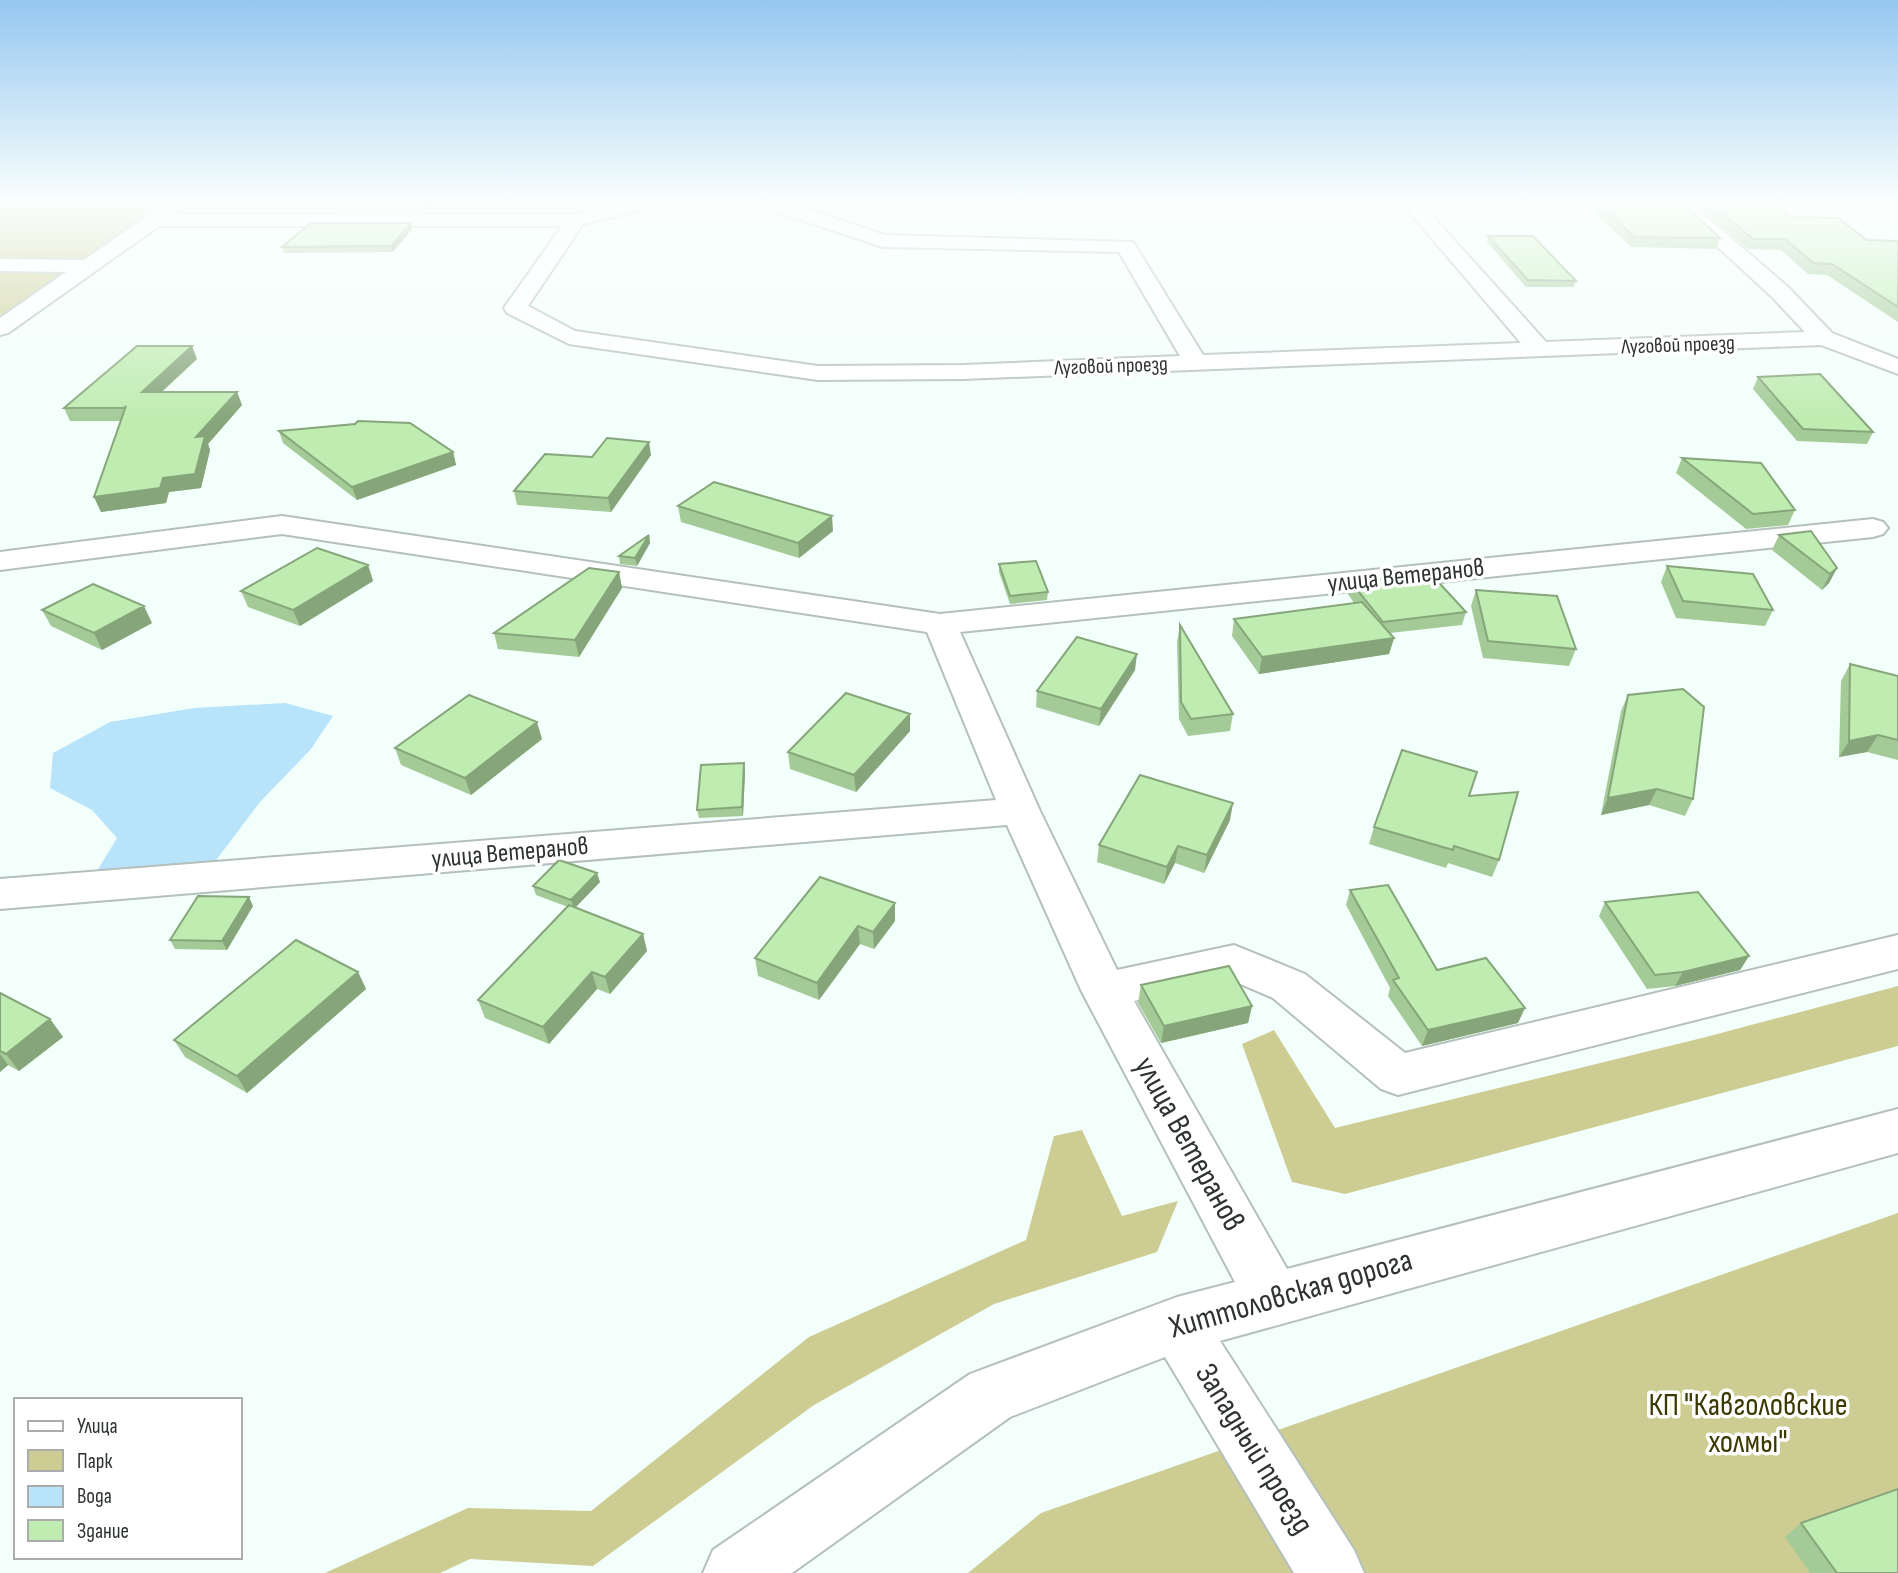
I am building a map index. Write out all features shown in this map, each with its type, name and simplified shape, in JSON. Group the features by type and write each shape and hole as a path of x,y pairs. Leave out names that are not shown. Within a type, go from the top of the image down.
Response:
{"street":[{"path":"0,328 74,274"},
{"name":"Луговой проезд","path":"538,274 515,308 569,337 818,373 962,372 1824,338"},
{"path":"1143,274 1196,363"},
{"path":"1474,274 1540,350"},
{"path":"1760,274 1824,338 1898,367"},
{"name":"улица Ветеранов","path":"0,561 282,526 940,624 1873,528"},
{"name":"улица Ветеранов","path":"940,624 1020,811 1104,990 1273,1297"},
{"name":"улица Ветеранов","path":"0,894 1020,811"},
{"path":"1104,990 1234,962 1289,985 1398,1075 1898,952"},
{"name":"Хиттоловская дорога","path":"736,1573 991,1395 1177,1325 1273,1297 1898,1131"},
{"name":"Западный проезд","path":"1177,1325 1331,1573"}],"green space":[{"path":"0,274 74,274 0,322"},
{"path":"1898,986 1898,1046 1345,1194 1292,1182 1242,1044 1274,1030 1335,1128 1706,1037"},
{"path":"1082,1130 1122,1216 1178,1201 1157,1252 994,1304 814,1405 593,1566 470,1559 440,1573 325,1573 468,1508 591,1511 809,1337 1026,1240 1054,1136"},
{"name":"КП \"Кавголовские холмы\"","path":"1898,1213 1898,1573 968,1573 1041,1513"}],"water":[{"path":"285,703 333,716 311,749 260,802 214,863 97,871 117,838 92,810 50,788 53,753 110,722 194,708"}],"building":[{"path":"1523,274 1570,274 1576,281 1528,280"},
{"path":"1848,274 1898,274 1898,307"},
{"path":"137,346 192,346 142,392 237,392 196,437 205,436 195,474 163,478 160,488 94,497 126,406 64,408"},
{"path":"1820,374 1873,432 1803,429 1758,377"},
{"path":"358,421 410,423 453,452 352,487 279,431 355,424"},
{"path":"607,438 649,442 608,498 514,491 545,454 592,457"},
{"path":"1682,458 1761,463 1795,510 1753,514"},
{"path":"714,482 832,516 798,543 678,506"},
{"path":"1811,531 1837,568 1830,574 1779,535"},
{"path":"649,535 635,558 619,556"},
{"path":"317,548 368,565 293,610 241,591"},
{"path":"1036,561 1048,592 1010,596 999,564"},
{"path":"1667,566 1753,574 1773,610 1683,601"},
{"path":"589,568 619,572 575,640 494,633"},
{"path":"1431,574 1466,612 1383,622 1351,582"},
{"path":"93,584 144,606 94,633 42,610"},
{"path":"1476,590 1557,596 1576,649 1488,641"},
{"path":"1362,602 1394,638 1262,657 1234,619"},
{"path":"1180,625 1233,714 1191,719 1181,702"},
{"path":"1077,637 1137,654 1101,709 1037,691"},
{"path":"1850,664 1898,676 1898,740 1878,735 1849,741"},
{"path":"1683,689 1704,707 1693,799 1657,789 1608,798 1628,695"},
{"path":"846,693 910,714 854,775 788,752"},
{"path":"469,695 537,722 465,778 395,748"},
{"path":"1402,750 1477,772 1469,796 1518,792 1499,860 1374,827"},
{"path":"744,763 742,807 697,810 701,765"},
{"path":"1140,775 1233,803 1207,855 1178,846 1167,867 1099,845"},
{"path":"559,860 597,873 571,900 533,886"},
{"path":"820,877 895,903 873,932 858,926 817,983 755,958"},
{"path":"1388,885 1437,970 1486,958 1525,1008 1428,1030 1393,980 1399,978 1350,890"},
{"path":"1698,892 1749,956 1683,972 1655,975 1605,902"},
{"path":"198,896 249,897 222,941 170,940"},
{"path":"569,905 643,934 605,977 592,972 543,1027 478,1000"},
{"path":"296,940 358,972 237,1076 174,1040"},
{"path":"1229,966 1252,1006 1164,1026 1141,985"},
{"path":"0,993 50,1019 6,1054 0,1051"},
{"path":"1898,1489 1898,1573 1837,1573 1801,1523"}]}
